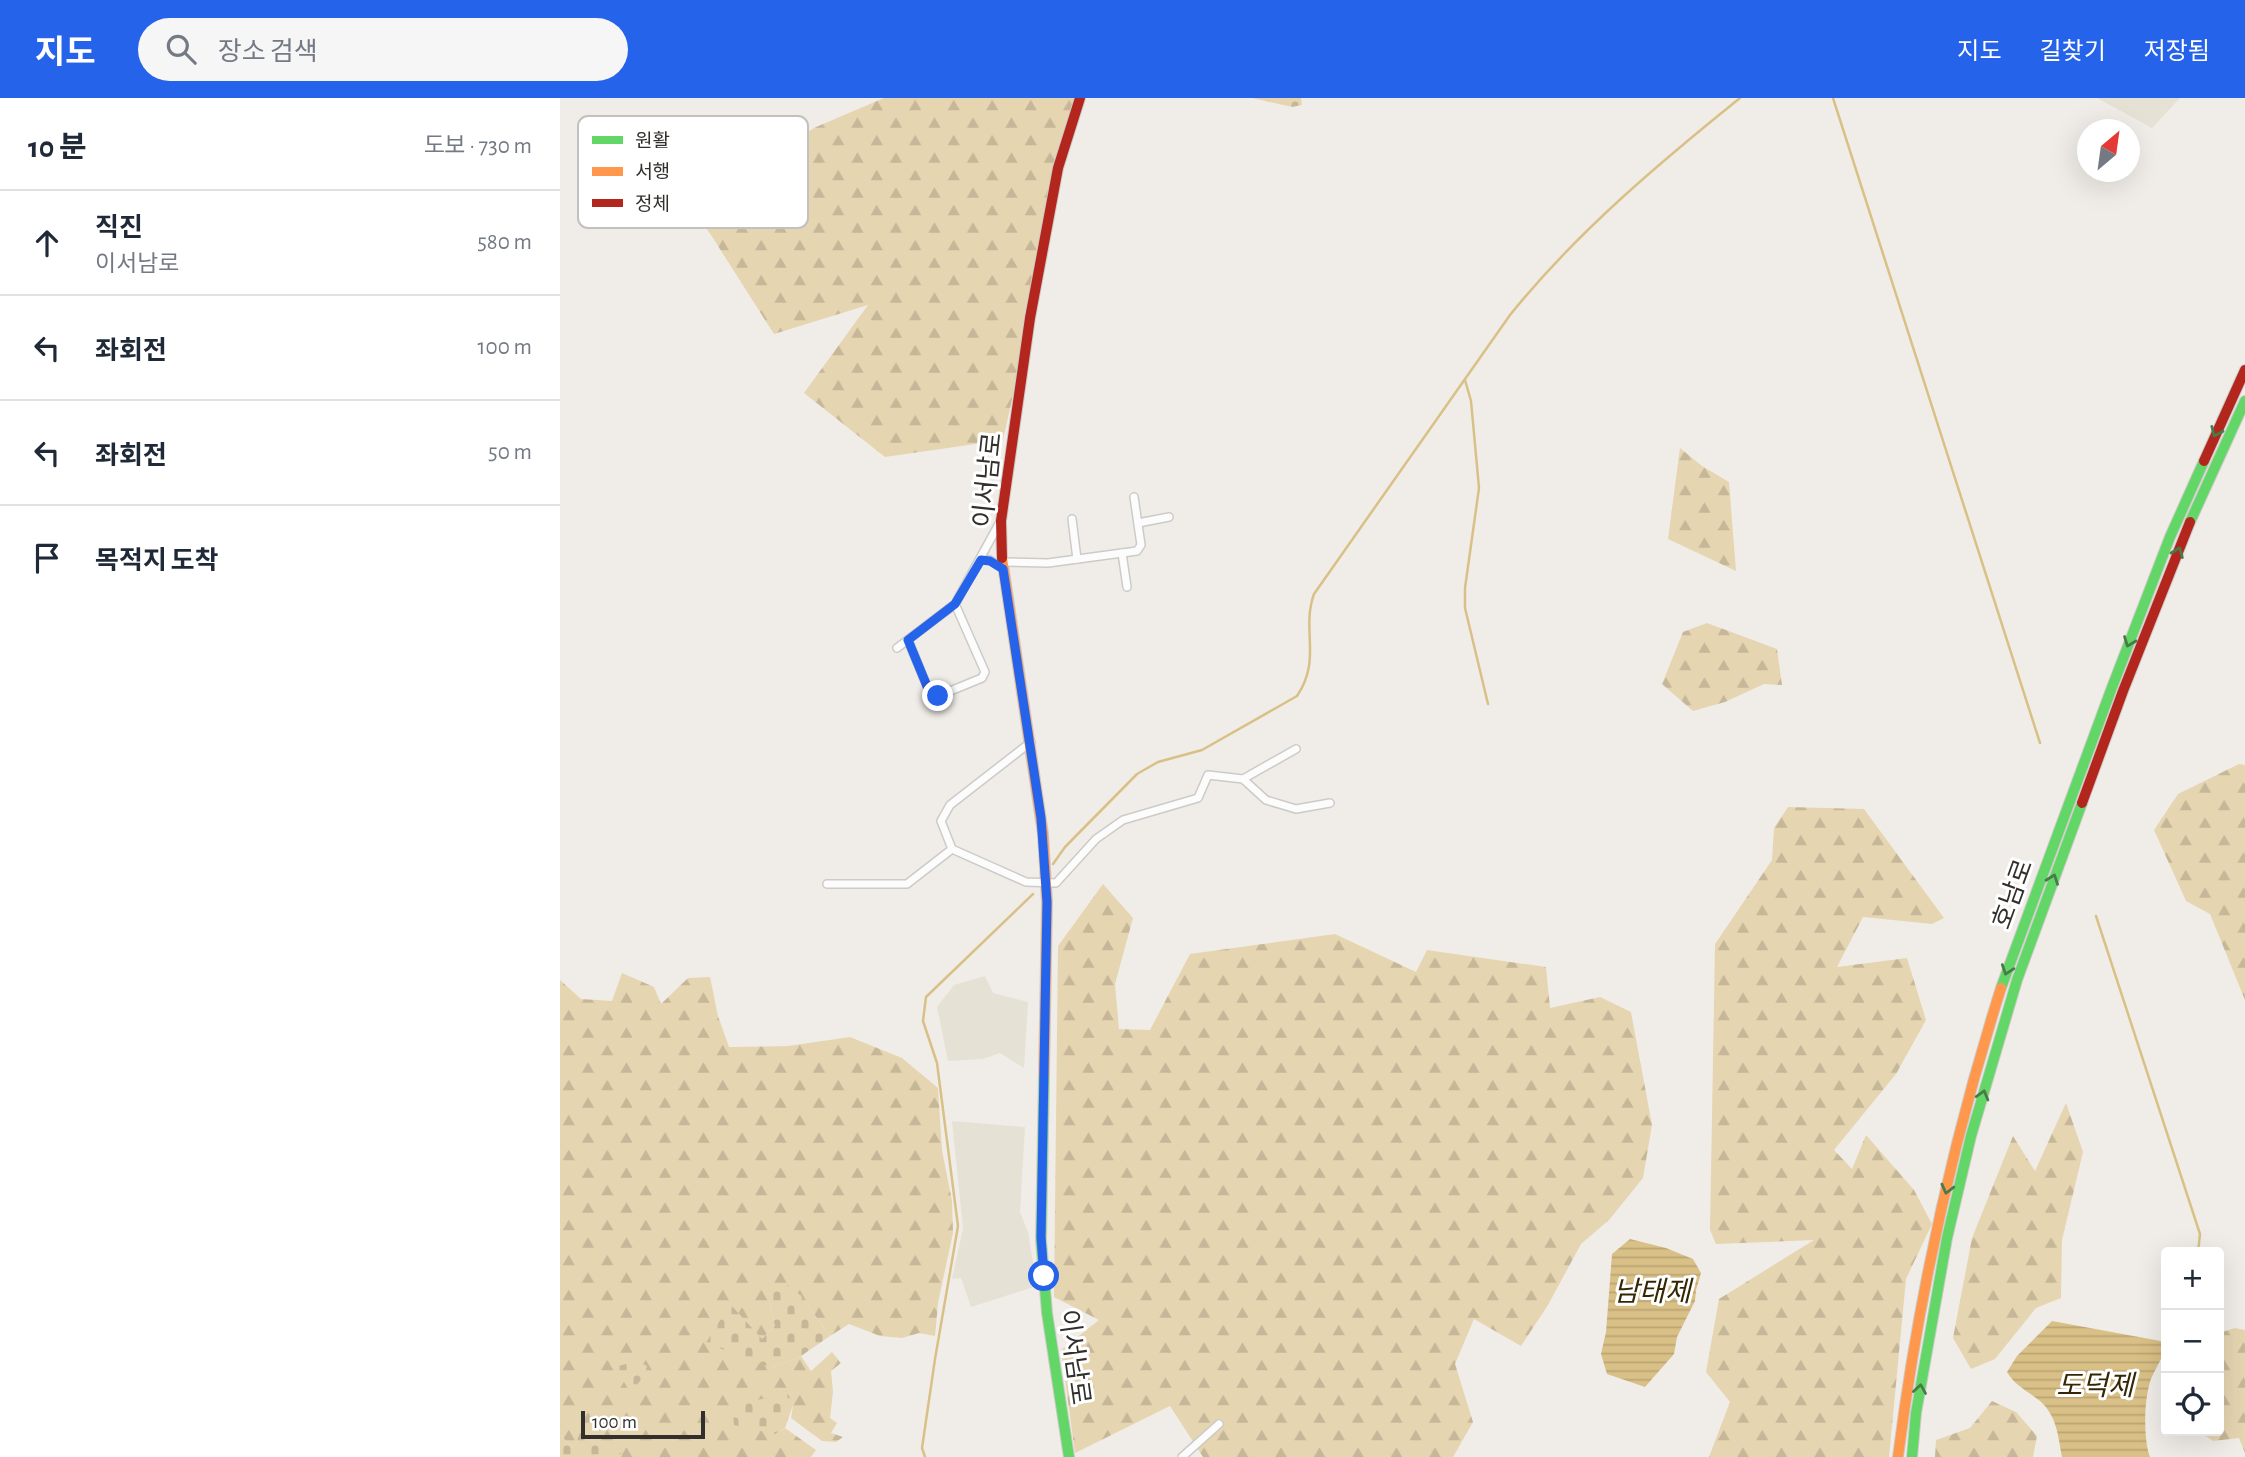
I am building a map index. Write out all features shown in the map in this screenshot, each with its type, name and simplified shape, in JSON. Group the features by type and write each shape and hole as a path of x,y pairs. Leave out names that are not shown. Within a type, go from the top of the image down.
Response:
{"main road":[{"name":"이서남로","path":"1069,1457 1046,1306 1041,1240 1046,881 1042,826 1003,565 1000,521 1030,318 1055,182 1080,98"},
{"name":"호남로","path":"1898,1457 1938,1225 1982,1049 2005,976 2170,537 2245,370"},
{"name":"호남로","path":"1912,1457 1920,1389 1947,1238 1971,1136 2017,980 2123,691 2183,538 2245,401"}],"street":[{"path":"981,560 1003,565 1048,564 1137,551 1141,545 1134,497"},
{"path":"1138,523 1169,517"},
{"path":"1072,519 1077,559"},
{"path":"897,648 955,604 1000,521"},
{"path":"1122,553 1127,587"},
{"path":"908,640 929,691 938,696 982,678 985,672 955,604"},
{"path":"1031,743 950,805 941,821 952,849 1026,882 1056,883 1096,839 1122,820 1198,799 1208,775 1243,779 1266,800 1296,809 1329,803"},
{"path":"1243,779 1296,749"},
{"path":"827,884 906,884 952,849"},
{"path":"1182,1457 1219,1424"}],"shaded area":[{"path":"2097,98 2180,98 2152,128 2140,119"},
{"path":"985,976 993,993 1028,1002 1024,1068 1000,1053 983,1059 948,1061 937,1007 954,985"},
{"path":"952,1121 1025,1127 1020,1212 1028,1232 1034,1287 971,1307 961,1278 952,1279 963,1228"}],"green space":[{"path":"884,98 1080,98 1058,168 1030,318 1003,440 885,457 804,393 868,305 774,334 707,228 808,228 808,132"},
{"path":"1252,98 1301,98 1302,105 1292,107"},
{"path":"1680,448 1702,466 1729,482 1736,571 1668,539"},
{"path":"1707,623 1777,649 1782,685 1764,684 1725,702 1693,711 1662,684 1683,632"},
{"path":"2239,764 2245,765 2245,1000 2210,914 2186,901 2154,830 2178,794"},
{"path":"1788,807 1864,809 1944,918 1932,924 1863,917 1837,967 1907,958 1926,1020 1896,1074 1834,1150 1852,1169 1866,1135 1914,1190 1932,1224 1906,1279 1889,1457 1709,1457 1730,1402 1706,1372 1719,1299 1814,1240 1716,1244 1710,1230 1715,944 1772,860 1774,828"},
{"path":"1103,884 1133,918 1115,984 1119,1029 1150,1030 1190,954 1335,934 1416,972 1427,950 1546,967 1550,1008 1600,997 1631,1012 1652,1125 1643,1178 1609,1220 1581,1244 1548,1305 1521,1346 1474,1319 1455,1364 1473,1422 1453,1457 1203,1457 1170,1406 1075,1453 1061,1350 1099,1320 1054,1297 1058,946"},
{"path":"622,973 654,987 661,1004 688,978 710,977 718,1016 729,1047 788,1046 850,1037 902,1058 938,1088 942,1150 952,1201 953,1233 938,1303 935,1336 919,1333 902,1338 880,1336 849,1324 830,1336 800,1295 769,1301 775,1326 762,1339 772,1368 801,1356 811,1371 832,1352 841,1363 831,1371 833,1392 830,1418 837,1423 831,1433 843,1437 836,1442 822,1441 791,1418 793,1405 775,1434 785,1428 816,1450 811,1457 621,1457 622,1454 580,1434 573,1448 560,1435 560,980 581,999 612,1001"},
{"path":"2066,1103 2083,1152 2062,1240 2061,1298 2036,1308 1995,1359 1971,1369 1953,1338 1972,1238 2013,1136 2035,1171"},
{"path":"785,1283 800,1295 830,1336 801,1356 772,1368 706,1343 730,1304 762,1339 775,1326 769,1301 770,1284"},
{"path":"2235,1328 2245,1330 2245,1453 2239,1438 2213,1441 2206,1436 2224,1436 2224,1331"},
{"path":"637,1361 647,1366 644,1377 630,1392 615,1367"},
{"path":"788,1394 793,1405 785,1428 775,1434 734,1425 733,1413 738,1408"},
{"path":"1992,1401 2016,1412 2037,1436 2033,1457 1935,1457 1936,1440 1970,1428"},
{"path":"580,1433 622,1454 621,1457 560,1457 560,1435 573,1448"}],"water":[{"name":"남태제","path":"1630,1239 1666,1248 1693,1259 1701,1273 1695,1301 1677,1337 1674,1354 1645,1387 1607,1374 1601,1354 1606,1332 1612,1254"},
{"name":"도덕제","path":"2052,1321 2161,1341 2161,1358 2151,1379 2145,1418 2150,1457 2062,1457 2056,1427 2050,1413 2007,1372 2017,1356"}],"waterway":[{"path":"1053,864 1065,847 1137,774 1158,762 1202,750 1297,696 1308,670 1309,620 1314,594 1510,315 1562,256 1619,200 1740,98"},
{"path":"1833,98 2040,743"},
{"path":"1465,380 1471,401 1479,488 1465,588 1465,608 1488,704"},
{"path":"925,1457 922,1448 958,1226 937,1063 923,1021 926,997 1033,894"},
{"path":"2096,916 2200,1234 2199,1247"}],"traffic: fast":[{"path":"2190,522 2245,401"},
{"path":"2001,988 2111,690 2170,537 2204,461"},
{"path":"1912,1457 1916,1413 1947,1238 1971,1136 2017,980 2082,803"},
{"path":"1044,1075 1041,1240 1047,1313 1069,1457"}],"traffic: slow":[{"path":"1002,558 1043,834 1047,902 1044,1075"},
{"path":"1898,1457 1916,1338 1939,1220 1967,1103 2001,988"}],"traffic: jam":[{"path":"1002,558 1001,521 1030,318 1058,168 1080,98"},
{"path":"2204,461 2245,370"},
{"path":"2082,803 2190,522"}],"route":[{"path":"938,696 929,691 908,640 955,604 981,560 990,561 1003,569 1043,834 1047,902 1041,1237 1044,1276"}]}
